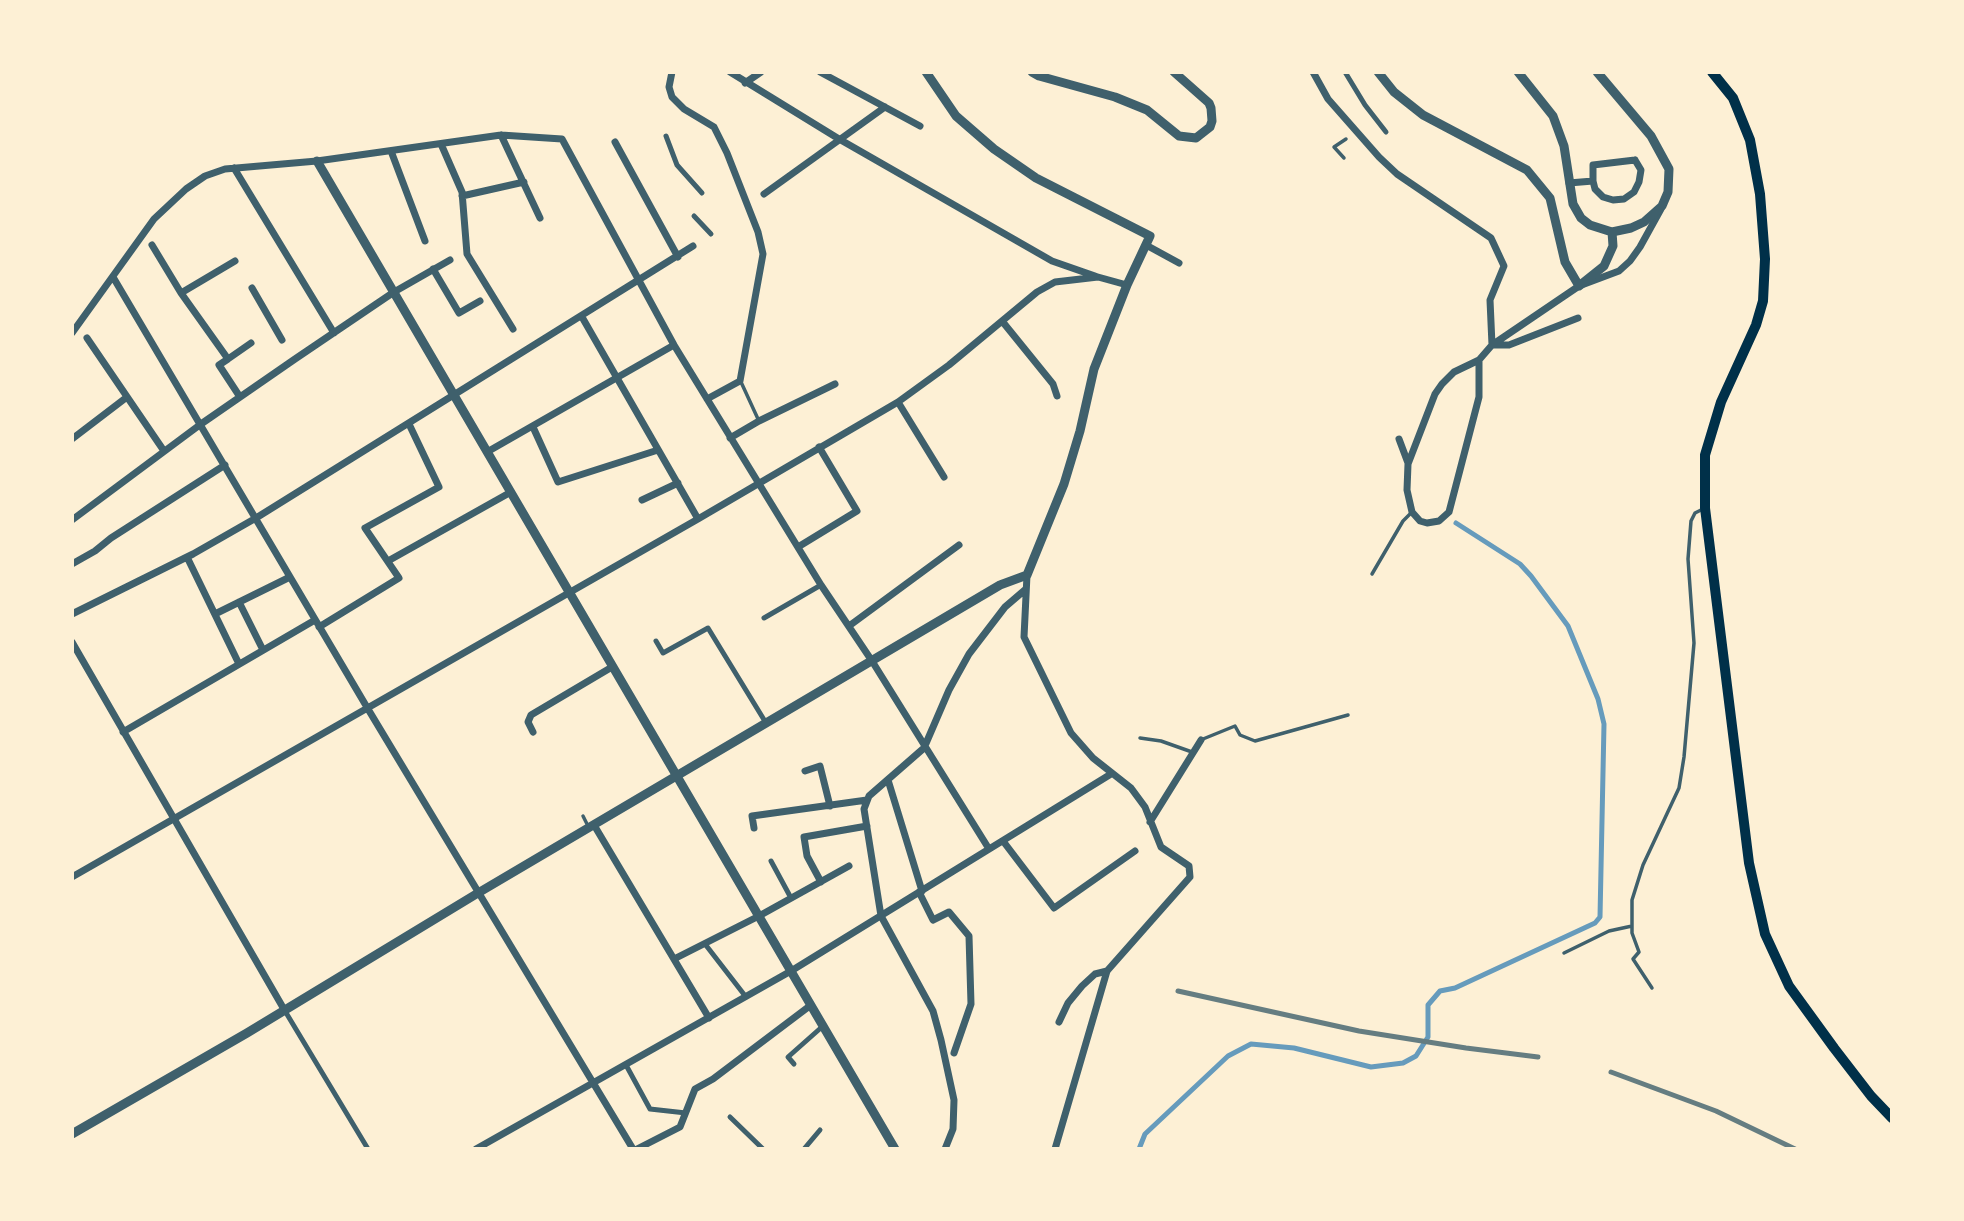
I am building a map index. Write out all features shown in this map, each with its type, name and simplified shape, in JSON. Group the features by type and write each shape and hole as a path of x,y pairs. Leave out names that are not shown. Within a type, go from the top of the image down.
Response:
{"main road":[{"path":"1712,72 1733,98 1750,140 1760,194 1765,259 1763,301 1756,325 1721,402 1705,454 1705,508 1749,863 1765,934 1789,986 1871,1096 1892,1118"}],"street":[{"path":"672,72 668,87 672,97 684,109 714,127 758,232 763,254 740,381 707,399"},
{"path":"730,72 839,139 1052,261 1127,285"},
{"path":"745,83 761,72"},
{"path":"820,72 920,126"},
{"path":"926,72 956,116 993,149 1036,178 1148,241 1179,263"},
{"path":"1032,72 1115,97 1147,110 1180,136 1196,138 1210,127 1211,108 1209,103 1174,72"},
{"path":"1313,72 1328,100 1379,158 1397,174 1491,239 1504,266 1490,300 1492,345"},
{"path":"1345,72 1365,106 1386,132"},
{"path":"1378,72 1394,92 1423,116 1527,170 1550,198 1564,262 1578,286"},
{"path":"1518,72 1553,116 1564,146 1573,204 1581,218 1590,225 1612,232 1644,222 1662,206"},
{"path":"1578,286 1619,271 1630,261 1662,206 1670,180 1663,155 1651,136 1597,72"},
{"path":"764,194 885,107"},
{"path":"501,135 540,218"},
{"path":"72,333 153,219 205,176 234,168 317,161 501,135 562,139 674,345 821,585 872,661 989,849"},
{"path":"666,136 677,165 702,193"},
{"path":"615,142 678,257"},
{"path":"441,144 462,197 467,254 513,329"},
{"path":"391,151 425,241"},
{"path":"1636,160 1641,170 1633,192 1624,199 1603,197 1592,181 1593,165 1636,160"},
{"path":"317,161 895,1149"},
{"path":"234,168 334,333"},
{"path":"1569,183 1592,181"},
{"path":"462,197 524,182"},
{"path":"694,216 711,233"},
{"path":"1479,360 1479,397 1448,512 1439,522 1420,521 1412,512 1407,490 1408,464 1442,384 1454,372 1479,360 1492,345 1604,266 1613,246 1612,232"},
{"path":"1055,1149 1107,971 1190,877 1189,866 1161,847 1145,807 1131,789 1093,758 1071,733 1024,637 1027,575 1064,484 1080,431 1094,369 1127,285 1148,241"},
{"path":"152,245 181,293 228,359"},
{"path":"72,614 187,557 256,518 454,396 524,348 582,317 693,246"},
{"path":"72,520 240,397 394,292 450,260"},
{"path":"181,293 235,261"},
{"path":"433,269 459,313 480,301"},
{"path":"113,277 478,893 635,1149 680,1127 695,1089 713,1079 811,1005"},
{"path":"72,877 898,402 949,365 1037,292 1055,282 1098,277"},
{"path":"252,288 282,340"},
{"path":"582,317 698,519"},
{"path":"1492,345 1509,345 1578,318"},
{"path":"1002,321 1053,384 1057,396"},
{"path":"87,338 164,452"},
{"path":"240,397 219,365 251,343"},
{"path":"487,452 674,345"},
{"path":"730,438 835,384"},
{"path":"72,439 127,397"},
{"path":"898,402 944,477"},
{"path":"123,732 263,650 399,578 365,528 439,487 409,424"},
{"path":"533,427 558,482 658,450"},
{"path":"1399,439 1408,464"},
{"path":"798,547 857,511 819,447"},
{"path":"72,564 225,464"},
{"path":"642,500 678,484"},
{"path":"388,561 510,492"},
{"path":"849,626 959,545"},
{"path":"187,557 239,664"},
{"path":"72,1134 285,1011 478,893 1000,585 1027,575"},
{"path":"215,614 290,577"},
{"path":"764,618 821,585"},
{"path":"945,1149 953,1129 954,1100 941,1040 933,1011 881,915 864,809 869,796 924,748 949,690 969,654 1006,607 1026,589"},
{"path":"239,602 263,650"},
{"path":"656,641 663,653 708,628 766,723"},
{"path":"72,642 285,1011 368,1149"},
{"path":"533,732 528,722 531,715 612,667"},
{"path":"1150,822 1201,740"},
{"path":"805,771 820,766 830,806"},
{"path":"476,1149 791,971 1111,774"},
{"path":"888,780 921,892 933,920 949,912 969,936 971,1004 954,1054"},
{"path":"754,828 752,816 867,800"},
{"path":"592,826 709,1018"},
{"path":"821,882 807,856 804,836 867,826"},
{"path":"1003,841 1054,908 1135,851"},
{"path":"771,861 791,898"},
{"path":"674,959 849,866"},
{"path":"705,944 746,997"},
{"path":"1059,1022 1068,1003 1082,986 1095,974 1107,971"},
{"path":"794,1064 788,1057 823,1026"},
{"path":"626,1065 650,1110 686,1112"},
{"path":"730,1117 763,1149"},
{"path":"804,1149 820,1130"}],"lane":[{"path":"1344,158 1334,147 1346,139"},
{"path":"740,381 759,421"},
{"path":"1651,988 1633,959 1639,952 1632,926 1632,900 1643,865 1679,788 1685,757 1694,643 1688,559 1691,521 1695,513 1705,508"},
{"path":"1372,574 1403,521 1412,512"},
{"path":"1201,740 1235,726 1240,735 1255,741 1348,715"},
{"path":"1140,738 1161,741 1192,752"},
{"path":"583,816 592,826"},
{"path":"1564,953 1609,931 1632,926"}],"waterway":[{"path":"1139,1149 1145,1134 1228,1056 1251,1044 1294,1048 1371,1067 1403,1063 1416,1056 1428,1037 1428,1005 1440,991 1455,988 1595,923 1600,917 1604,724 1598,699 1568,626 1531,576 1520,564 1456,523"}],"railway":[{"path":"1178,991 1359,1031 1538,1057"},
{"path":"1611,1072 1716,1111 1795,1149"}]}
